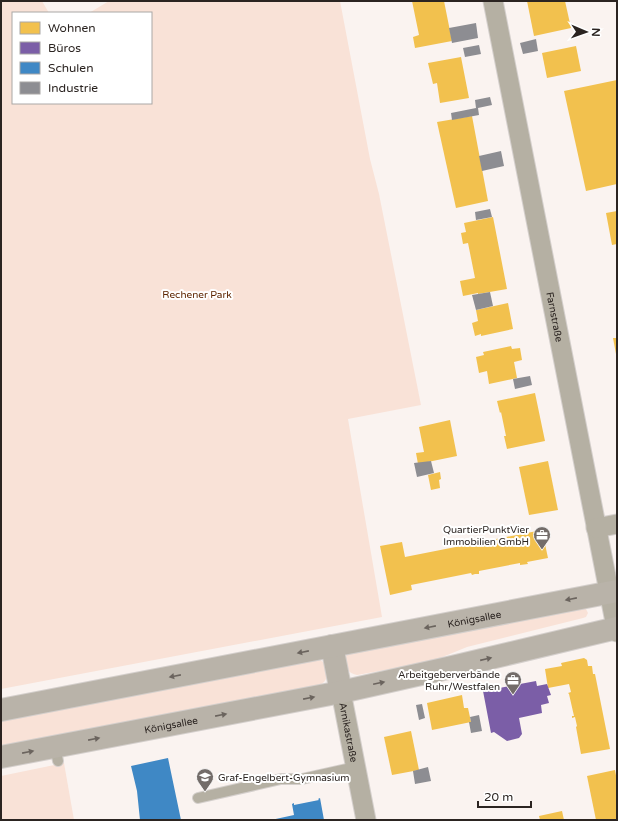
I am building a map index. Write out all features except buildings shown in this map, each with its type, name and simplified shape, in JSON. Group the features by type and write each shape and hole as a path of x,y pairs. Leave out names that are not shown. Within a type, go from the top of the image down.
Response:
{"main road":[{"name":"Königsallee","path":"1,710 613,591"},
{"name":"Königsallee","path":"1,757 57,754 124,737 341,692 617,629"},
{"path":"332,646 341,692"}],"street":[{"name":"Farnstraße","path":"493,1 596,528 613,591 617,629"},
{"path":"596,528 617,524"},
{"name":"Arnikastraße","path":"341,692 366,820"}],"lane":[{"path":"198,798 281,779 302,779 356,767"}],"green space":[{"name":"Rechener Park","path":"1,1 42,1 48,12 12,12 12,104 152,104 152,12 91,12 109,1 340,1 370,159 379,194 421,405 348,419 382,617 1,689"},
{"path":"584,607 588,613 586,617 467,647 440,658 418,664 357,675 353,674 346,668 345,661 347,654"},
{"path":"315,659 326,664 328,676 320,685 1,747 1,720"},
{"path":"64,763 74,820 1,820 1,776"}],"place":[{"name":"QuartierPunktVier Immobilien GmbH","path":"542,550"},
{"name":"Arbeitgeberverbände Ruhr/Westfalen","path":"513,695"},
{"name":"Graf-Engelbert-Gymnasium","path":"205,792"}]}
